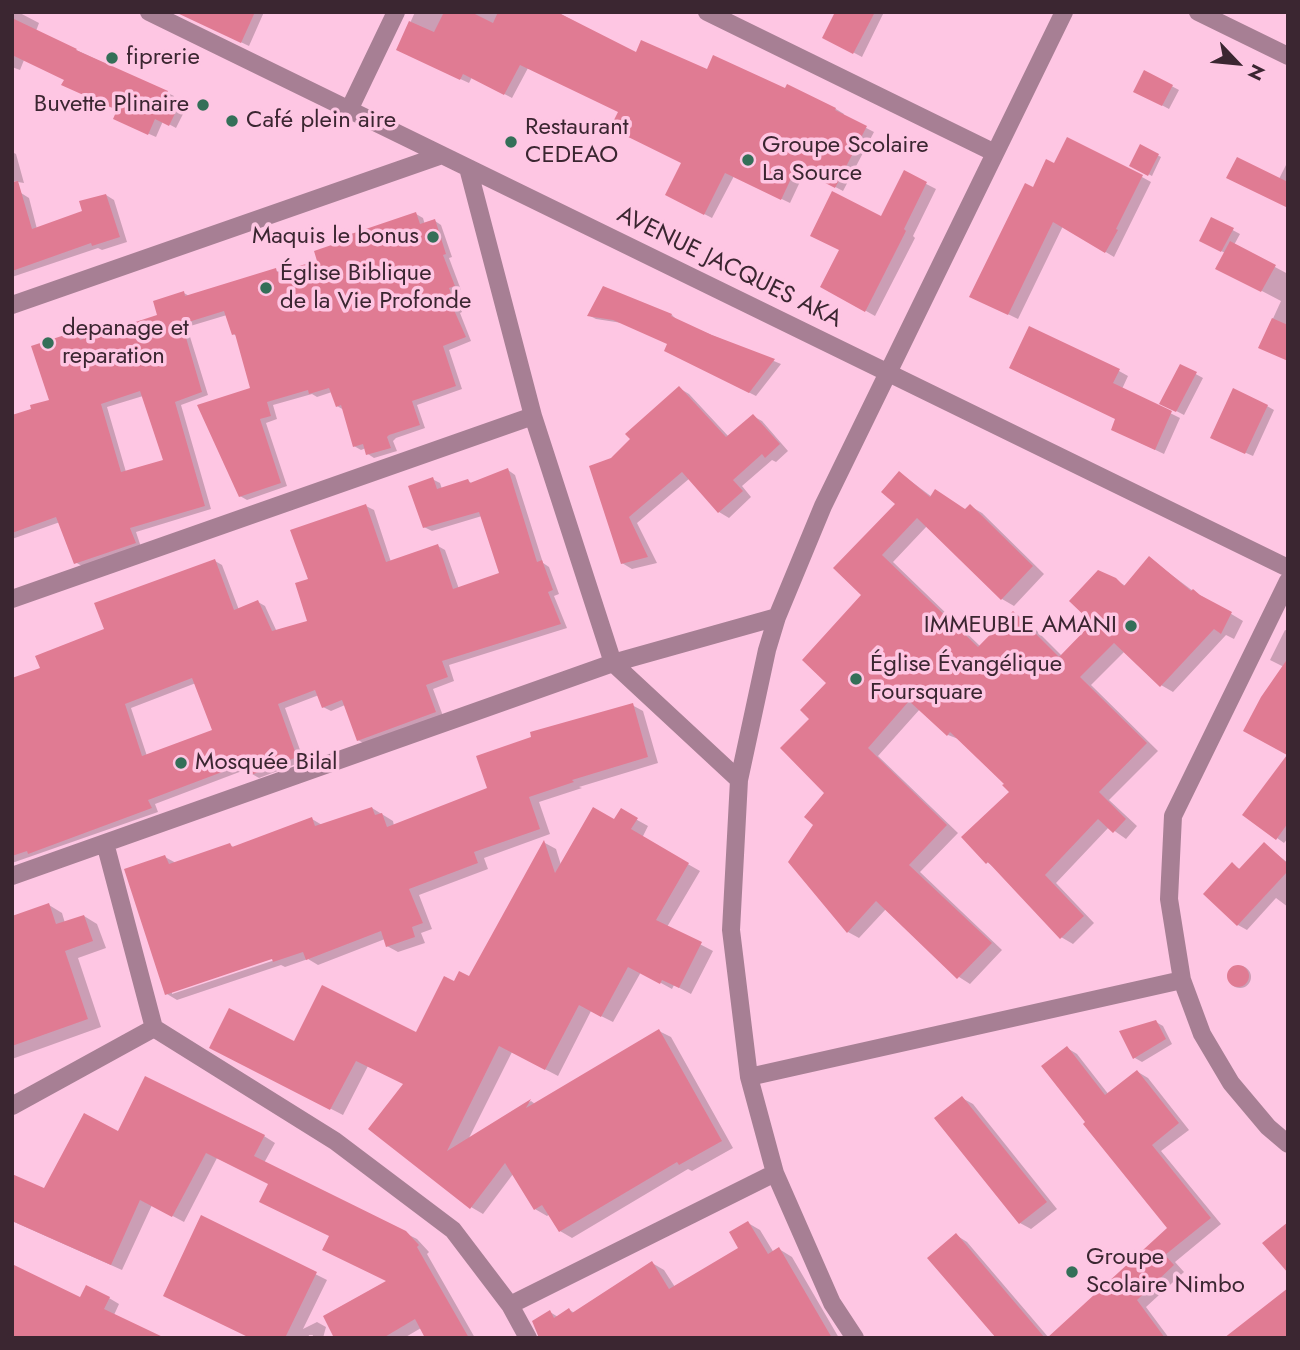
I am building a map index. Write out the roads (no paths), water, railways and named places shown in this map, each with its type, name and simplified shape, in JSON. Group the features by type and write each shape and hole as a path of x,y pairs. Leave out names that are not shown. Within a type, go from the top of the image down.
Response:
{"street":[{"name":"AVENUE JACQUES AKA","path":"149,12 1288,568"},
{"path":"349,110 396,12"},
{"path":"707,12 995,153"},
{"path":"855,1338 832,1303 775,1172 749,1077 731,930 739,780 767,650 777,617 823,506 1064,12"},
{"path":"1198,12 1288,56"},
{"path":"12,305 442,155"},
{"path":"468,168 533,416 612,663 739,780"},
{"path":"12,599 533,416"},
{"path":"1288,581 1173,816 1169,899 1182,980 1202,1034 1231,1083 1268,1127 1288,1143"},
{"path":"12,876 612,663 777,617"},
{"path":"105,843 154,1028 335,1141 453,1230 510,1306 528,1338"},
{"path":"749,1077 1182,980"},
{"path":"12,1106 154,1028"},
{"path":"510,1306 775,1172"}],"place":[{"name":"fiprerie","path":"112,58"},
{"name":"Buvette Plinaire","path":"203,105"},
{"name":"Café plein aire","path":"232,121"},
{"name":"Restaurant CEDEAO","path":"511,142"},
{"name":"Groupe Scolaire La Source","path":"748,160"},
{"name":"Maquis le bonus","path":"433,237"},
{"name":"Église Biblique de la Vie Profonde","path":"266,288"},
{"name":"depanage et reparation","path":"48,343"},
{"name":"IMMEUBLE AMANI","path":"1131,626"},
{"name":"Église Évangélique Foursquare","path":"856,679"},
{"name":"Mosquée Bilal","path":"181,763"},
{"name":"Groupe Scolaire Nimbo","path":"1072,1272"}]}
